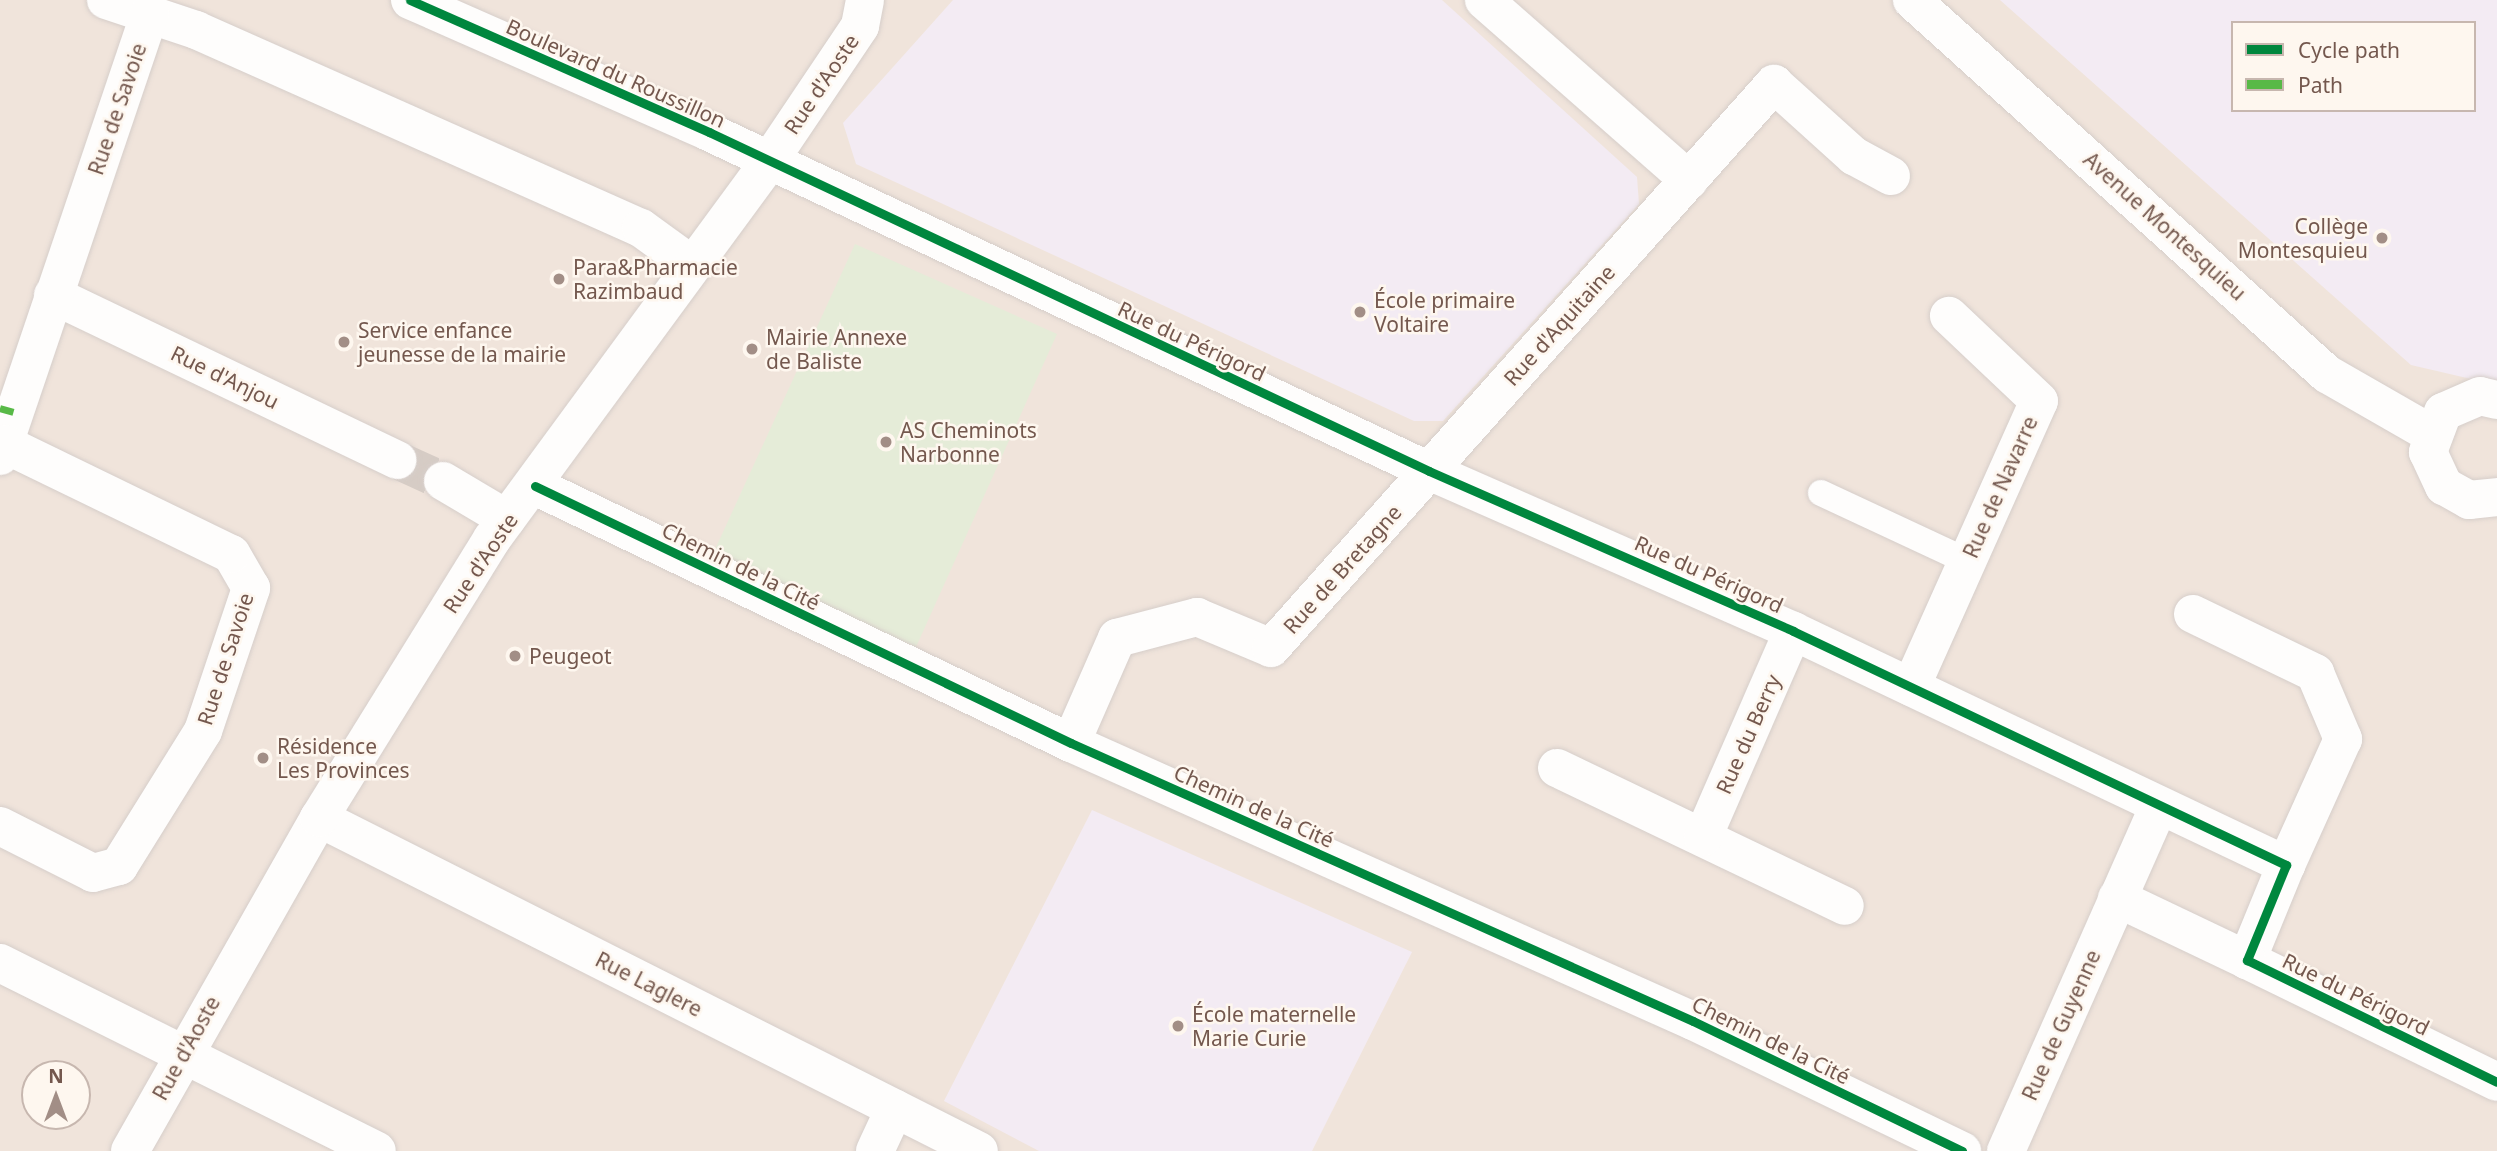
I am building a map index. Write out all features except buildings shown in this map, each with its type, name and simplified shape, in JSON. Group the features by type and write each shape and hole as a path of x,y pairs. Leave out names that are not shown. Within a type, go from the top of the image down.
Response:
{"street":[{"path":"106,0 150,13 641,228 692,265"},
{"name":"Boulevard du Roussillon","path":"410,0 768,163"},
{"path":"1484,0 1689,180"},
{"name":"Avenue Montesquieu","path":"1912,0 2327,374 2430,433"},
{"name":"Rue d'Aoste","path":"130,1151 181,1052 319,818 507,519 535,486 768,163 868,9"},
{"name":"Rue de Savoie","path":"0,826 93,873 119,866 203,731 251,588 231,554 2,450 150,13"},
{"name":"Rue d'Aquitaine","path":"1430,471 1774,84 1854,156 1891,176"},
{"name":"Rue du Périgord","path":"768,163 1430,471 1793,631 2158,807 2286,865"},
{"name":"Rue d'Anjou","path":"53,295 397,460"},
{"name":"Rue de Navarre","path":"1911,687 2039,401 1949,316"},
{"path":"2497,400 2461,400 2430,433 2428,452 2444,486 2469,500 2497,497"},
{"name":"Rue de Bretagne","path":"1071,743 1117,638 1197,617 1271,648 1430,471"},
{"path":"443,481 507,519"},
{"name":"Chemin de la Cité","path":"535,486 1071,743 1669,1010 1962,1151"},
{"path":"2117,898 2247,960 2343,739 2315,673 2193,614"},
{"name":"Rue du Berry","path":"1703,837 1793,631"},
{"path":"1557,768 1845,906"},
{"name":"Rue de Guyenne","path":"2006,1151 2158,807"},
{"name":"Rue Laglere","path":"319,818 979,1151"},
{"name":"Rue du Périgord","path":"2247,960 2497,1082"},
{"path":"0,963 377,1151"},
{"path":"875,1151 895,1108"}],"lane":[{"path":"1821,493 1967,561"}],"shaded area":[{"path":"0,0 2497,0 2497,1151 0,1151"},
{"name":"École primaire Voltaire","path":"953,0 1442,0 1637,177 1639,204 1443,421 1414,421 856,164 843,123"},
{"name":"Collège Montesquieu","path":"2000,0 2497,0 2497,385 2411,365"},
{"name":"École maternelle Marie Curie","path":"1092,810 1412,952 1312,1151 1039,1151 944,1101"}],"green space":[{"name":"AS Cheminots Narbonne","path":"855,244 1057,334 916,647 712,556"}],"tunnel":[{"path":"397,460 443,481"}],"marked path":[{"path":"0,408 14,412"}],"cycle path":[{"path":"410,0 709,132 1429,471 1793,631 2286,865 2247,960 2497,1082"},
{"path":"535,486 1071,743 1693,1021 1962,1151"}],"place":[{"name":"Collège Montesquieu","path":"2382,238"},
{"name":"Para&Pharmacie Razimbaud","path":"559,279"},
{"name":"École primaire Voltaire","path":"1360,312"},
{"name":"Service enfance jeunesse de la mairie","path":"344,342"},
{"name":"Mairie Annexe de Baliste","path":"752,349"},
{"name":"AS Cheminots Narbonne","path":"886,442"},
{"name":"Peugeot","path":"515,656"},
{"name":"Résidence Les Provinces","path":"263,758"},
{"name":"École maternelle Marie Curie","path":"1178,1026"}]}
